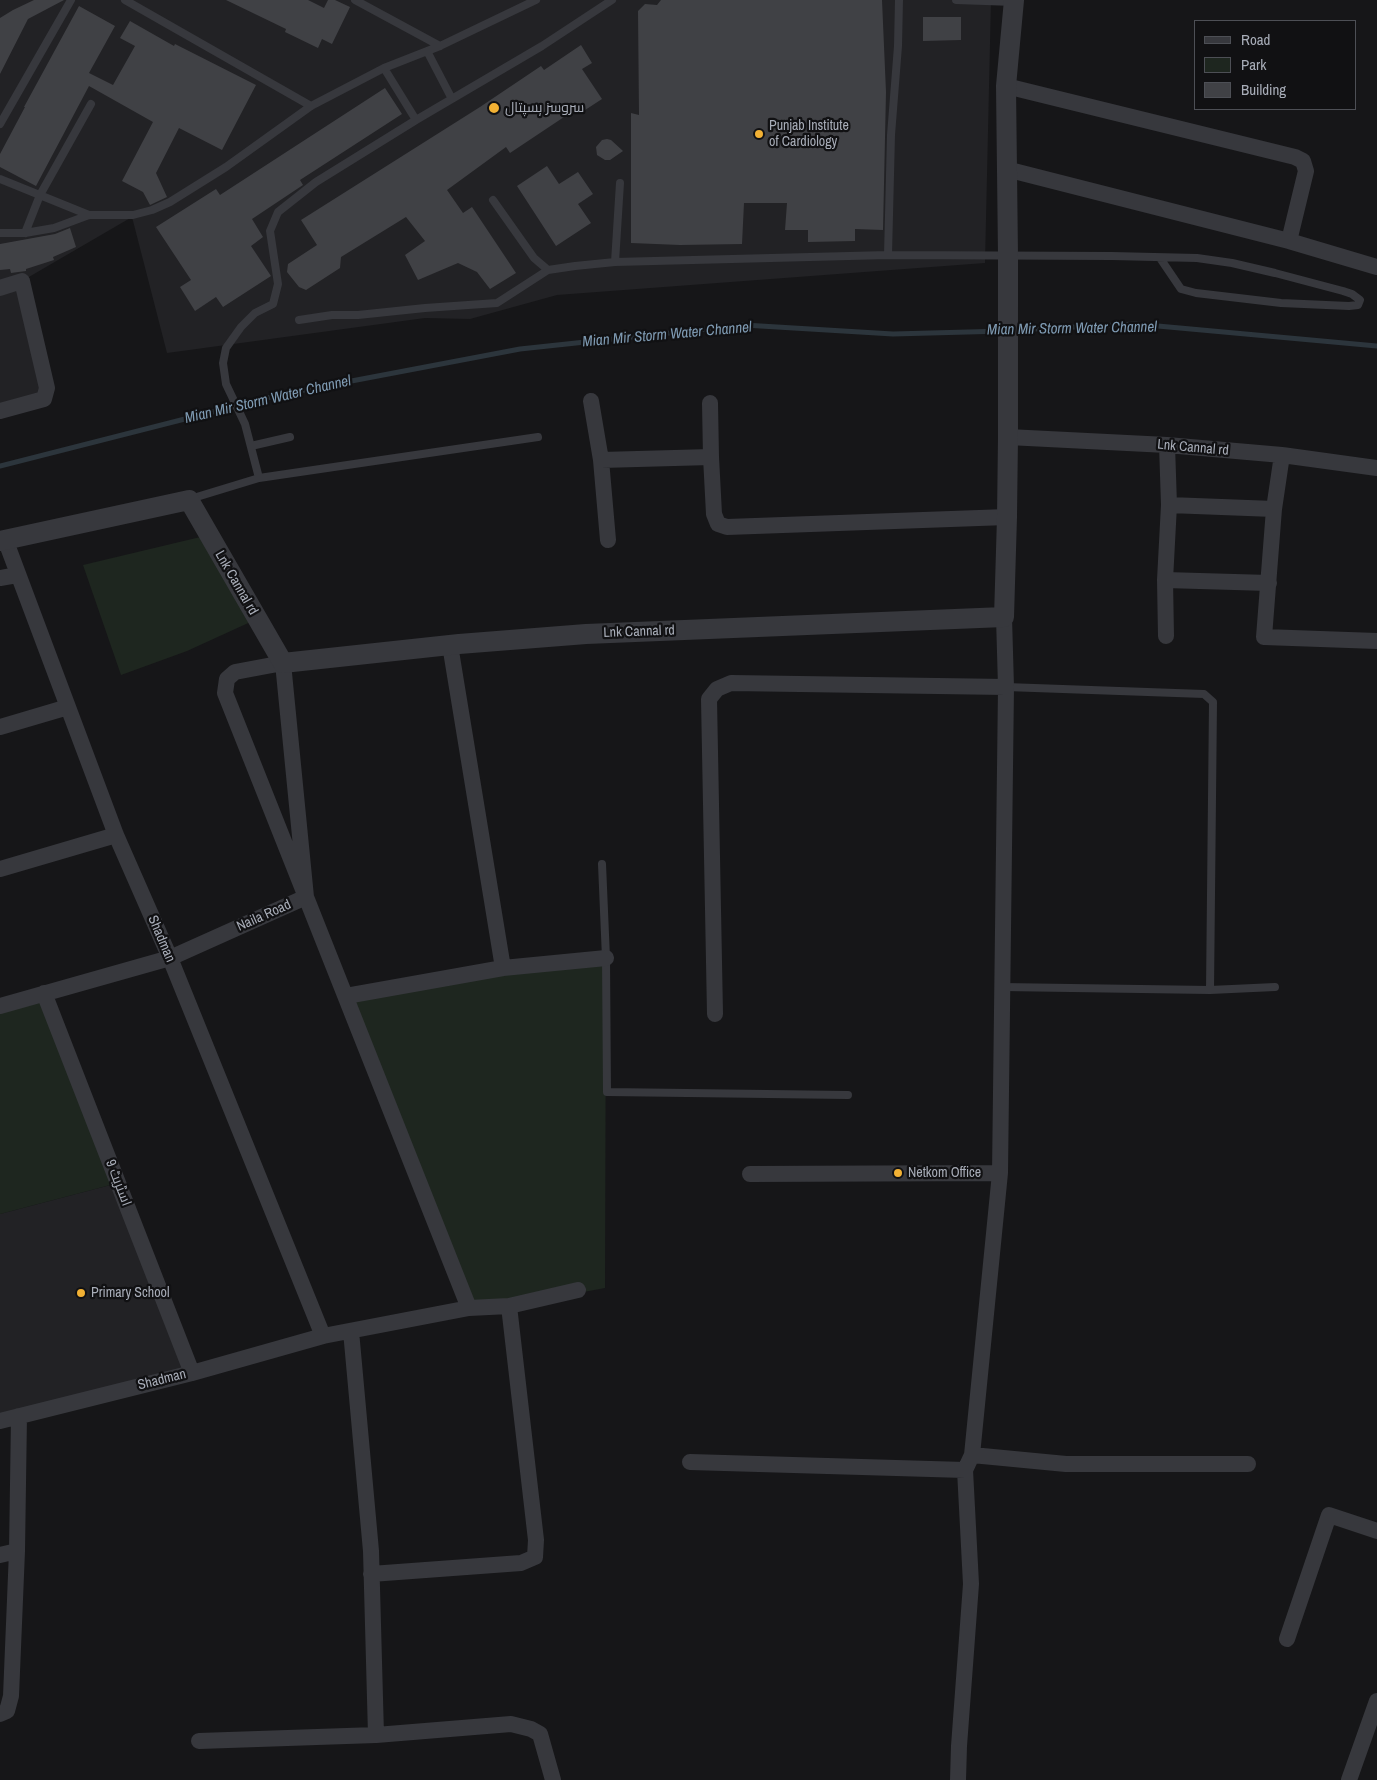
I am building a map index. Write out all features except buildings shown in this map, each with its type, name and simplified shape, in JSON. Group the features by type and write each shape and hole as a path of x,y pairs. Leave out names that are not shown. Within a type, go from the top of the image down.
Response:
{"street":[{"path":"958,1780 971,1584 968,1462 1000,1173 1006,688 1004,617 1008,516 1006,86 1014,1"},
{"path":"1006,86 1295,157 1303,161 1306,170 1289,241"},
{"path":"1006,170 1289,241 1377,267"},
{"path":"0,288 22,281 47,388 44,399 0,411"},
{"path":"592,401 601,460 608,540"},
{"path":"710,403 714,514 718,524 727,528 1008,516"},
{"name":"Lnk Cannal rd","path":"1008,437 1167,445 1282,455 1377,468"},
{"path":"1166,636 1164,580 1169,504 1167,445"},
{"path":"1282,455 1274,510 1264,637 1377,641"},
{"path":"601,460 711,457"},
{"path":"2,540 188,500"},
{"name":"Lnk Cannal rd","path":"188,500 283,663 450,645 586,634 1004,617"},
{"path":"1169,504 1274,510"},
{"name":"Shadman","path":"2,540 116,835 170,958 323,1336"},
{"path":"0,578 17,575"},
{"path":"1164,580 1269,583"},
{"path":"450,645 503,968"},
{"path":"283,663 306,897 469,1308"},
{"name":"Naila Road","path":"0,1006 170,958 306,897 225,693 227,679 235,672 283,663"},
{"path":"715,1014 710,699 717,689 731,683 1006,688"},
{"path":"0,727 68,707"},
{"path":"0,869 116,835"},
{"path":"346,996 503,968 606,958"},
{"name":"اسٹریٹ 9","path":"44,993 192,1373"},
{"path":"750,1174 1000,1173"},
{"name":"Shadman","path":"0,1421 192,1373 323,1336 469,1308 509,1306 578,1290"},
{"path":"371,1574 521,1563 535,1557 536,1540 509,1306"},
{"path":"351,1331 371,1551 376,1735"},
{"path":"0,1714 7,1710 11,1696 17,1551 19,1416"},
{"path":"690,1462 1248,1464"},
{"path":"1287,1638 1329,1515 1377,1531"},
{"path":"0,1555 17,1551"},
{"path":"1349,1780 1377,1701"},
{"path":"199,1740 376,1735 511,1724 531,1729 540,1734 552,1780"}],"lane":[{"path":"0,124 72,0"},
{"path":"126,0 311,106"},
{"path":"355,0 440,46"},
{"path":"0,233 25,233 54,228 89,216 133,215 152,210 170,202 226,167 311,106 384,68 440,46 536,0"},
{"path":"259,478 245,424 226,384 223,363 226,348 241,327 255,313 273,304 278,284 270,231 278,212 316,182 416,120 542,46 612,0"},
{"path":"888,255 891,135 898,46 899,0"},
{"path":"956,0 1014,1"},
{"path":"427,51 452,99"},
{"path":"384,68 416,120"},
{"path":"25,233 40,195 91,104"},
{"path":"0,179 89,216"},
{"path":"615,262 620,183"},
{"path":"493,200 534,258 548,270"},
{"path":"299,320 332,315 358,315 497,303 548,270 575,266 615,262 888,255 1197,258 1232,263 1342,291 1360,300 1358,305 1349,306 1281,303 1196,293 1181,289 1160,258"},
{"path":"250,446 290,437"},
{"path":"188,500 259,478 538,437"},
{"path":"1006,688 1204,694 1212,702 1210,990"},
{"path":"602,864 606,958 607,1092 848,1095"},
{"path":"1002,987 1210,990 1275,987"}],"shaded area":[{"name":"سروسز ہسپتال","path":"0,0 991,0 985,263 557,295 470,319 425,318 167,353 132,217 22,281 44,399 0,410"},
{"name":"Primary School","path":"118,1183 192,1373 0,1422 0,1214"}],"green space":[{"path":"213,534 257,619 187,651 121,675 83,565"},
{"path":"606,958 605,1288 509,1306 469,1308 346,996"},
{"path":"44,993 118,1183 0,1214 0,1006"}],"waterway":[{"name":"Mian Mir Storm Water Channel","path":"1013,330 1136,324 1377,346"},
{"name":"Mian Mir Storm Water Channel","path":"0,466 283,394 520,349 744,325 893,334 1005,331"}],"place":[{"name":"سروسز ہسپتال","path":"494,108"},
{"name":"Punjab Institute of Cardiology","path":"759,134"},
{"name":"Netkom Office","path":"898,1173"},
{"name":"Primary School","path":"81,1293"}]}
